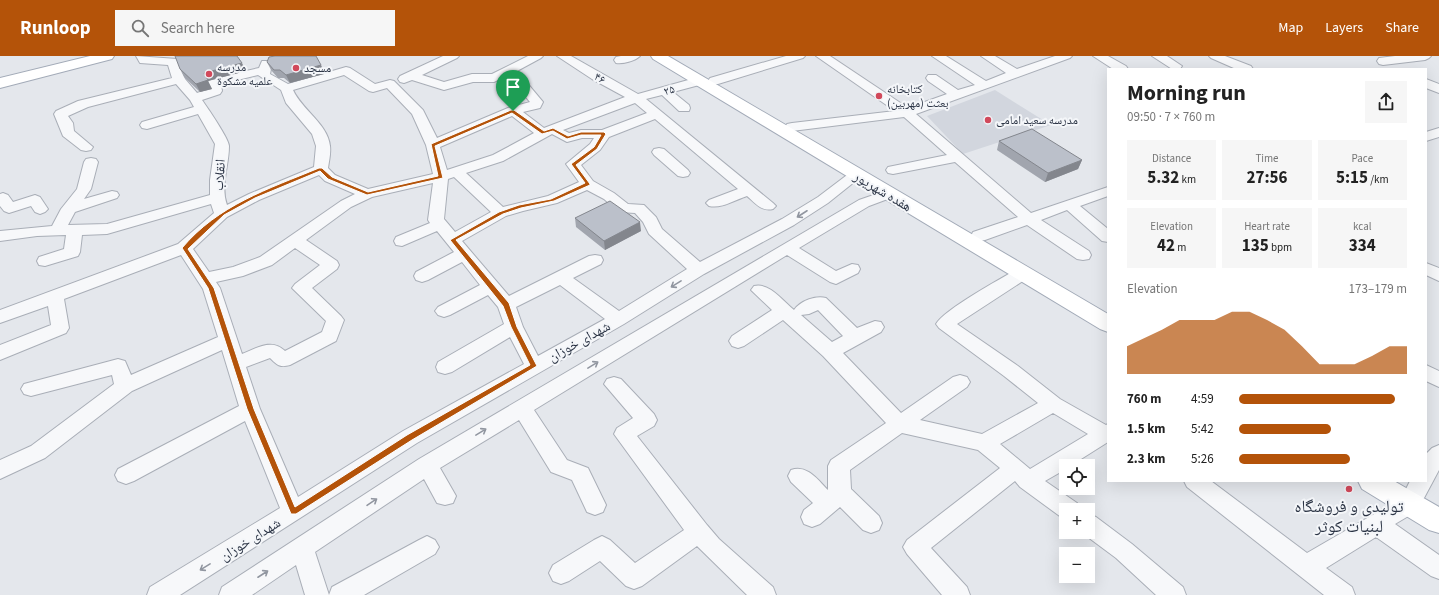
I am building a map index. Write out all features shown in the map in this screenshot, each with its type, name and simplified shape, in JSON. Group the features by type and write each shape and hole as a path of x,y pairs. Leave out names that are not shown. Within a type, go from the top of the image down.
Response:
{"main road":[{"path":"0,76 82,56"},
{"path":"0,83 107,56"},
{"name":"هفده شهریور","path":"658,56 792,127 1107,309"},
{"name":"هفده شهریور","path":"670,56 706,81 856,175 1107,323"},
{"path":"1380,482 1414,486 1439,505"},
{"path":"1414,486 1439,521"}],"street":[{"name":"انقلاب","path":"142,56 144,60 173,62 179,80 199,104 222,144 217,180 220,206"},
{"path":"286,88 346,71 373,88 412,76 421,70 453,56"},
{"path":"412,76 444,86 472,78 494,78 537,56"},
{"name":"۴۶","path":"563,56 638,99 768,206"},
{"path":"620,60 634,56"},
{"name":"۲۵","path":"205,279 237,272 266,261 346,204 367,194 441,177 498,158 548,131 619,103 706,81 770,60 799,56"},
{"path":"822,56 907,113 1029,219 1083,255"},
{"path":"938,56 984,85"},
{"path":"987,56 1016,74"},
{"path":"792,127 907,113 1066,56"},
{"path":"1098,56 1120,68"},
{"path":"1158,56 1176,66"},
{"path":"1215,56 1245,68"},
{"path":"1371,56 1395,68"},
{"path":"1383,61 1425,56"},
{"path":"1029,59 1041,65"},
{"path":"147,125 199,104 216,91 214,82 266,63 264,75 286,88 291,100 319,132 323,146 321,169 330,178 367,194"},
{"path":"433,145 513,111 534,105 537,102 511,70"},
{"path":"932,78 957,95"},
{"path":"86,147 68,133 66,123 61,114 83,104 179,80"},
{"path":"1427,83 1439,89"},
{"path":"390,84 418,113 433,145 441,177 436,220 506,305 514,327 534,366"},
{"path":"665,91 684,108"},
{"path":"513,111 548,131 567,138 581,134 604,134 657,114"},
{"path":"604,134 596,148 574,164 588,184 609,196 624,209 639,208 650,220 655,231 698,270"},
{"path":"660,152 678,169 702,152"},
{"path":"893,170 957,157"},
{"path":"56,231 69,209 84,189 91,162"},
{"path":"0,236 37,231 107,229 220,206 254,196 321,169"},
{"path":"456,171 482,197 501,213"},
{"name":"شهدای خوزان","path":"159,595 410,437 618,320 698,270 788,222 822,200 856,175"},
{"path":"453,240 501,213 519,207 552,200 588,184"},
{"path":"714,203 749,190"},
{"path":"979,236 1107,191"},
{"name":"شهدای خوزان","path":"230,595 427,465 787,248 864,203 888,194"},
{"path":"69,209 112,195"},
{"path":"0,199 3,198 9,208 35,200 40,209"},
{"path":"822,200 844,215"},
{"path":"1070,205 1107,236"},
{"path":"0,316 184,248 220,206"},
{"path":"402,240 440,224"},
{"path":"45,261 72,252 75,230"},
{"path":"235,364 273,350 283,360 330,336 335,320 301,288 331,265 296,241"},
{"path":"184,248 211,288 250,409 293,512"},
{"path":"787,248 836,278 852,269"},
{"path":"422,276 464,254"},
{"path":"506,305 596,260"},
{"path":"1427,269 1439,275"},
{"path":"1023,273 944,324 1053,404 1106,433"},
{"path":"561,277 618,320"},
{"path":"444,311 491,286"},
{"path":"760,290 830,351 900,424 984,443 1059,503"},
{"path":"0,353 60,328 55,296"},
{"path":"803,310 820,302 856,338"},
{"path":"738,341 783,311"},
{"path":"445,367 514,327"},
{"path":"830,351 875,327"},
{"path":"0,470 38,452 125,386 228,340"},
{"path":"31,388 118,366 125,386"},
{"path":"1427,373 1439,380"},
{"path":"812,517 834,498 839,466 960,382"},
{"path":"614,384 647,420 624,434 711,546 764,595"},
{"path":"984,443 1053,404"},
{"path":"522,408 559,466 580,474 595,505"},
{"path":"126,475 250,409"},
{"path":"958,595 915,547 1022,474 1106,433"},
{"path":"1427,469 1439,454"},
{"path":"427,465 445,496"},
{"path":"799,476 871,523"},
{"path":"1196,482 1343,595"},
{"path":"1306,567 1376,524 1414,486"},
{"path":"1376,524 1439,568"},
{"path":"1095,529 1124,551 1174,595"},
{"path":"561,573 602,547 634,578 699,532"},
{"path":"341,595 426,547"},
{"path":"302,548 317,595"}],"shaded area":[{"name":"مدرسه سعید امامی","path":"995,90 1051,125 963,154 927,116"}],"building":[{"name":"مدرسه علمیه مشکوة","path":"175,56 237,56 242,63 204,73 208,80 196,84 180,69"},
{"path":"316,56 321,65 286,75 280,70 274,70 267,62 269,57"},
{"path":"1032,129 1082,160 1048,173 999,141"},
{"path":"610,201 640,222 604,241 575,218"}],"place":[{"name":"مسجد","path":"296,68"},
{"name":"مدرسه علمیه مشکوة","path":"209,74"},
{"name":"کتابخانه بعثت (مهربین)","path":"879,96"},
{"name":"مدرسه سعید امامی","path":"988,120"},
{"name":"تولیدی و فروشگاه لبنیات کوثر","path":"1349,489"}],"route":[{"path":"513,111 543,133 553,129 567,138 581,134 604,134 596,148 574,164 588,184 552,200 519,207 501,213 453,240 506,305 514,327 534,366 410,437 293,512 250,409 211,288 184,248 222,214 254,196 321,169 330,178 367,194 441,177 433,145 513,111"}]}
